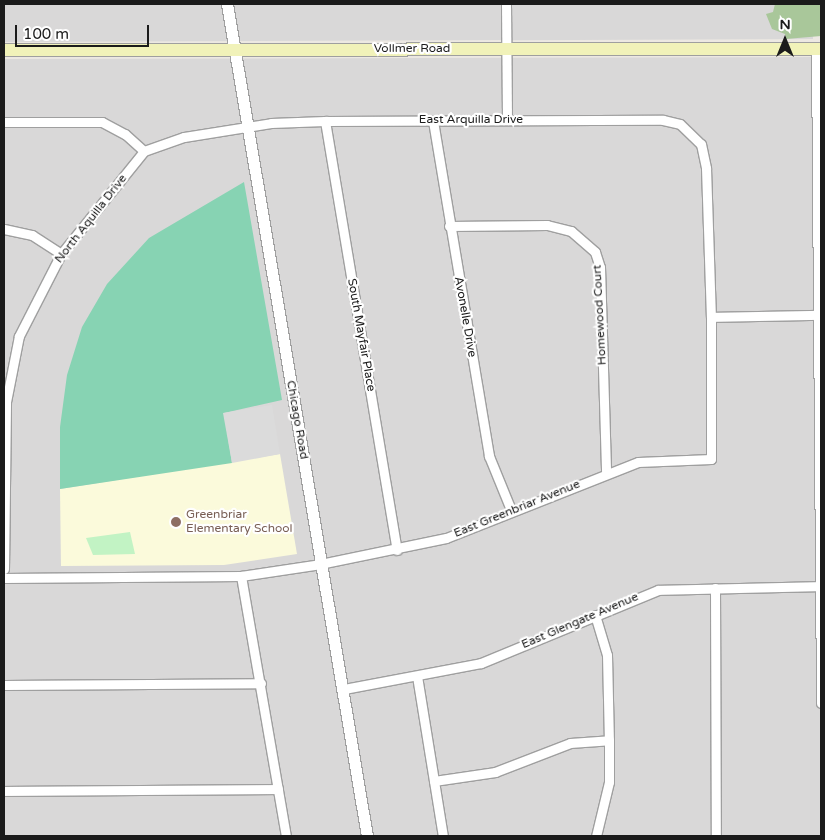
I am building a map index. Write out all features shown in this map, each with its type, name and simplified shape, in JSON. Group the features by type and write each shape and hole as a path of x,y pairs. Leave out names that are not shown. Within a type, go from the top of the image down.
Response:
{"main road":[{"name":"Vollmer Road","path":"4,50 233,48 506,50 819,49"}],"street":[{"name":"Chicago Road","path":"227,4 321,564 344,689 367,836"},
{"path":"506,4 507,120"},
{"path":"819,49 818,315 821,703"},
{"name":"East Arquilla Drive","path":"247,127 325,121 662,120 692,132 700,144 706,168 711,317"},
{"name":"South Mayfair Place","path":"325,121 397,550"},
{"name":"Avonelle Drive","path":"433,121 449,226 490,456 511,510"},
{"path":"4,122 102,122 125,134 144,151"},
{"name":"North Aquilla Drive","path":"4,569 8,386 19,336 61,254 144,151 171,140 247,127"},
{"name":"Homewood Court","path":"449,226 547,225 572,231 595,252 600,267 606,473"},
{"path":"4,229 32,234 61,254"},
{"path":"711,317 818,315"},
{"name":"East Greenbriar Avenue","path":"4,578 242,576 321,564 397,550 446,538 606,473 664,458 711,459 711,317"},
{"path":"242,576 286,836"},
{"name":"East Glengate Avenue","path":"344,689 481,663 658,590 820,586"},
{"path":"715,588 716,836"},
{"path":"595,615 607,655 610,740 609,782 596,836"},
{"path":"417,676 443,836"},
{"path":"4,685 261,684"},
{"path":"434,781 495,772 570,742 610,740"},
{"path":"4,791 278,789"}],"shaded area":[{"path":"4,4 813,4 813,39 4,42"},
{"path":"821,57 821,836 4,836 4,59"},
{"path":"272,405 280,454 232,463 223,413"},
{"name":"Greenbriar Elementary School","path":"280,454 297,554 224,565 61,566 60,489"}],"green space":[{"path":"775,4 821,4 821,36 786,39 785,34 772,29 766,14 773,12"},
{"path":"244,182 282,400 224,413 232,463 60,489 60,427 67,375 82,327 107,284 149,238"},
{"path":"130,532 135,554 93,555 86,538"}],"place":[{"name":"Greenbriar Elementary School","path":"176,522"}]}
